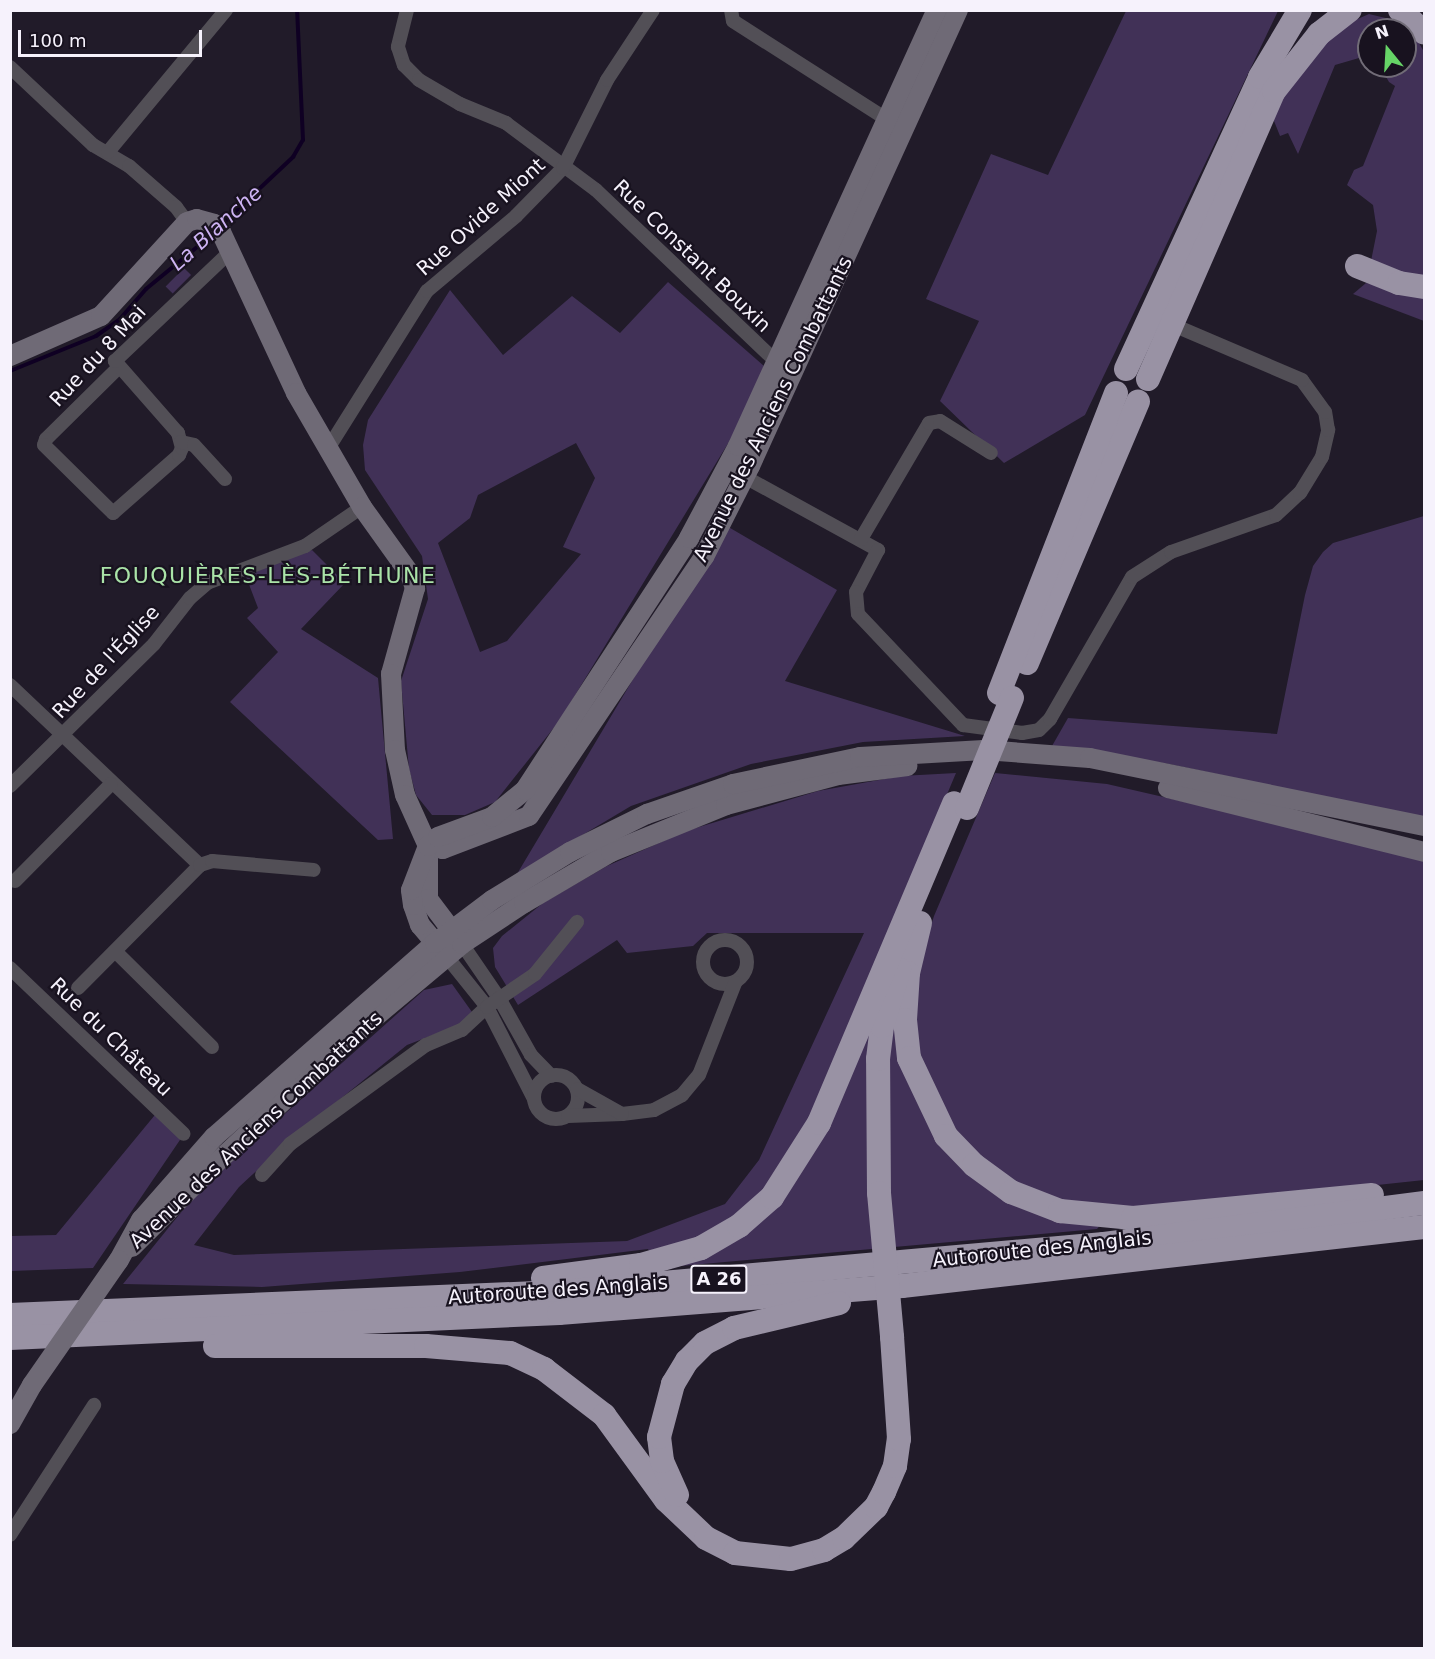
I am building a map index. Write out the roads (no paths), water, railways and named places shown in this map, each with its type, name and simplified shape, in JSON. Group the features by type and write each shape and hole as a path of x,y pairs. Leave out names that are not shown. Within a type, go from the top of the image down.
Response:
{"highway":[{"path":"1126,369 1260,77 1300,10"},
{"path":"1148,379 1274,92 1319,34 1350,10"},
{"path":"1400,10 1425,32"},
{"path":"1357,266 1399,283 1425,287"},
{"path":"1006,695 1116,393"},
{"path":"352,1303 641,1265 701,1248 739,1226 772,1197 819,1123 912,924 1006,695 1138,402"},
{"path":"912,924 905,1020 909,1058 946,1136 974,1165 1011,1192 1060,1211 1132,1218 1425,1190"},
{"path":"17,1338 118,1347 426,1346 510,1353 544,1369 604,1415 666,1500 706,1538 735,1553 791,1559 824,1550 844,1538 876,1507 895,1466 899,1439 867,1106 870,1057 912,924"},
{"name":"Autoroute des Anglais","path":"10,1315 352,1303 847,1269 1104,1244 1425,1203"},
{"name":"Autoroute des Anglais","path":"17,1338 559,1313 902,1286 1425,1227"},
{"path":"888,1337 890,1413 887,1445 879,1477 867,1501 841,1528 822,1539 791,1547 759,1547 708,1527 681,1502 669,1482 659,1437 673,1384 705,1343 734,1328 902,1286"}],"street":[{"path":"108,152 226,10"},
{"name":"Rue Constant Bouxin","path":"407,10 398,47 404,65 419,80 460,104 506,123 563,168 596,190 784,368"},
{"name":"Rue Ovide Miont","path":"329,447 428,291 516,216 563,168 607,80 653,10"},
{"path":"731,10 734,21 895,125"},
{"name":"Avenue des Anciens Combattants","path":"895,125 937,10"},
{"name":"Avenue des Anciens Combattants","path":"428,846 438,837 492,817 510,806 536,775 689,538 784,368 895,125 958,10"},
{"path":"10,67 93,145 108,152 176,207 187,222"},
{"path":"10,356 101,316 187,222 196,219 218,228 231,251 296,393 362,507 410,574 415,588 390,674 389,698 398,770 428,846 428,899 449,944 487,1007 538,1111 549,1119 622,1114 654,1110 682,1095 699,1075 735,983"},
{"name":"Rue du 8 Mai","path":"182,442 179,456 113,513 44,445 46,439 118,368 115,361 231,251"},
{"path":"745,477 878,550 856,592 858,614 928,689 971,729 1022,733 1039,730 1050,719 1132,577 1171,552 1264,521 1290,504 1306,485 1322,457 1328,430 1326,412 1315,394 1293,374 1171,324"},
{"path":"118,368 178,433 182,442 194,445 225,479"},
{"name":"Avenue des Anciens Combattants","path":"428,846 442,849 528,816 704,556 745,477 784,368"},
{"path":"861,539 929,423 940,421 991,453"},
{"name":"Rue de l'Église","path":"10,786 154,644 189,598 207,583 304,546 362,507"},
{"path":"10,685 111,784 200,865"},
{"path":"449,944 524,879 618,827 733,784 860,757 984,750 1090,758 1375,819 1425,826"},
{"path":"449,944 561,880 661,830 780,789 895,767 989,764 1071,769 1258,808 1425,852"},
{"path":"15,881 111,784"},
{"path":"78,988 117,952 200,865 212,861 314,870"},
{"path":"262,1175 290,1144 426,1045 462,1030 487,1007 535,974 577,922"},
{"path":"449,944 499,998 531,1055 551,1076 569,1079 577,1089 622,1114"},
{"name":"Avenue des Anciens Combattants","path":"10,1424 32,1385 120,1260 214,1164 449,944"},
{"path":"117,952 212,1047"},
{"name":"Rue du Château","path":"10,968 184,1134"},
{"path":"534,1099 538,1084 551,1076"},
{"path":"568,1116 578,1104 577,1089"},
{"path":"10,1535 94,1406"}],"waterway":[{"name":"La Blanche","path":"222,224 293,157 303,140 297,10"},
{"name":"La Blanche","path":"10,371 96,336 120,319 146,289 213,234"}],"district":[{"name":"FOUQUIÈRES-LÈS-BÉTHUNE","path":"268,576"}]}
